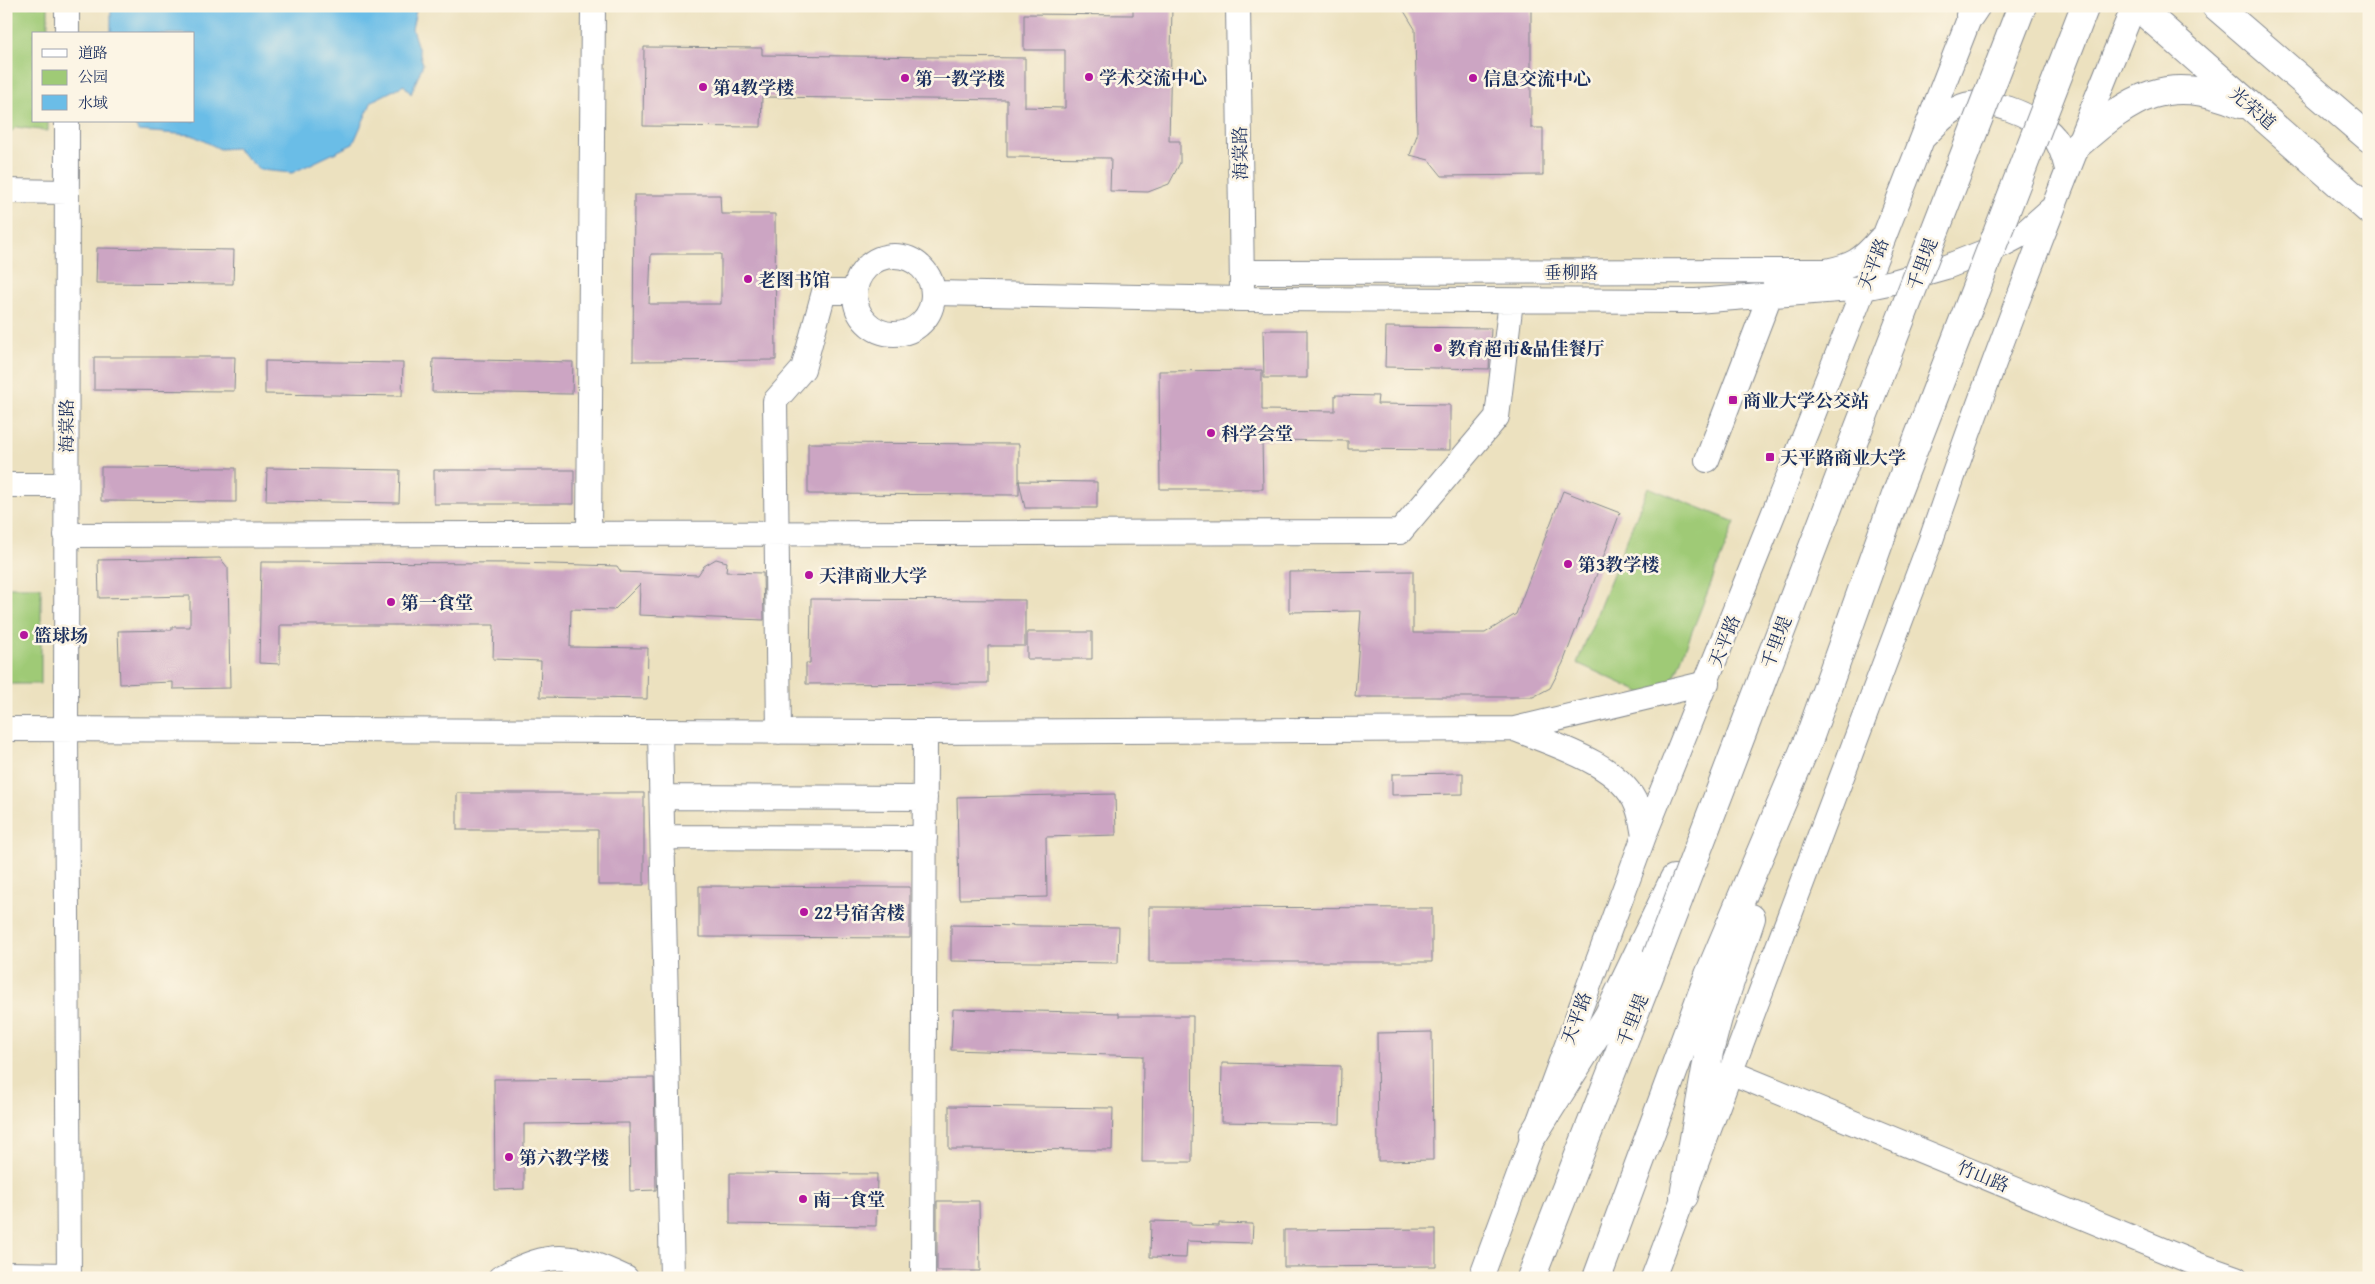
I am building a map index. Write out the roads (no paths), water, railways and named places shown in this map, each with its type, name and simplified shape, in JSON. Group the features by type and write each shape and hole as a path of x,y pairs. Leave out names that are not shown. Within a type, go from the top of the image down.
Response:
{"main road":[{"name":"千里堤","path":"1532,1278 1650,952 1734,751 2022,6"},
{"path":"1597,1278 1719,978 1810,736 1896,495 2085,6"},
{"name":"光荣道","path":"2135,6 2369,210"},
{"path":"2216,6 2369,138"},
{"path":"2072,157 2122,108 2141,97 2156,92 2180,89 2198,90 2224,97 2258,112"},
{"path":"1533,1135 1650,952"},
{"path":"1684,1196 1703,1078 1718,1018 1719,978"}],"street":[{"path":"67,6 67,32"},
{"path":"589,534 593,6"},
{"name":"海棠路","path":"1238,6 1242,299"},
{"path":"1653,1278 1931,540 1967,435 2072,157 2135,6"},
{"name":"天平路","path":"1481,1278 1644,836 1707,683 1973,9"},
{"path":"1920,141 1956,108 1973,103 1995,105 2033,119 2054,137 2072,157"},
{"name":"海棠路","path":"67,122 66,730 69,1276"},
{"path":"6,191 67,192"},
{"name":"垂柳路","path":"934,293 1242,299 1696,301 1864,288 1946,268 2004,244 2023,234 2054,205"},
{"name":"垂柳路","path":"1242,272 1826,271 1846,267 1865,256 1884,232"},
{"path":"888,256 902,256 914,260 924,269 931,280 934,293 932,306 918,327 906,332 893,334 880,332 869,325 861,316 855,304 854,292 858,279 870,263 888,256"},
{"path":"1707,460 1774,286 1781,279 1800,271"},
{"path":"779,732 775,401 803,369 824,292 854,292"},
{"path":"66,535 1400,532 1497,417 1511,301"},
{"path":"6,485 66,486"},
{"path":"6,729 926,732 1515,729 1707,683"},
{"path":"1515,729 1584,758 1615,775 1637,805 1644,836"},
{"path":"660,732 672,1278"},
{"path":"923,1278 926,732"},
{"path":"662,797 925,798"},
{"path":"663,837 925,838"},
{"name":"竹山路","path":"1730,1072 2199,1265 2236,1278"},
{"path":"500,1278 539,1259 567,1258 599,1266 626,1278"},
{"path":"6,1274 69,1276"}],"water":[{"path":"111,6 417,6 412,29 423,64 411,94 404,85 372,101 353,144 292,173 260,170 236,148 220,149 192,135 138,131 134,122 195,122 195,32 111,32"}],"place":[{"name":"学术交流中心","path":"1089,77"},
{"name":"第一教学楼","path":"905,78"},
{"name":"信息交流中心","path":"1473,78"},
{"name":"第4教学楼","path":"703,87"},
{"name":"老图书馆","path":"748,279"},
{"name":"教育超市&品佳餐厅","path":"1438,348"},
{"name":"商业大学公交站","path":"1733,400"},
{"name":"科学会堂","path":"1211,433"},
{"name":"天平路商业大学","path":"1770,457"},
{"name":"第3教学楼","path":"1568,564"},
{"name":"天津商业大学","path":"809,575"},
{"name":"第一食堂","path":"391,602"},
{"name":"篮球场","path":"24,635"},
{"name":"22号宿舍楼","path":"804,912"},
{"name":"第六教学楼","path":"509,1157"},
{"name":"南一食堂","path":"803,1199"}]}
